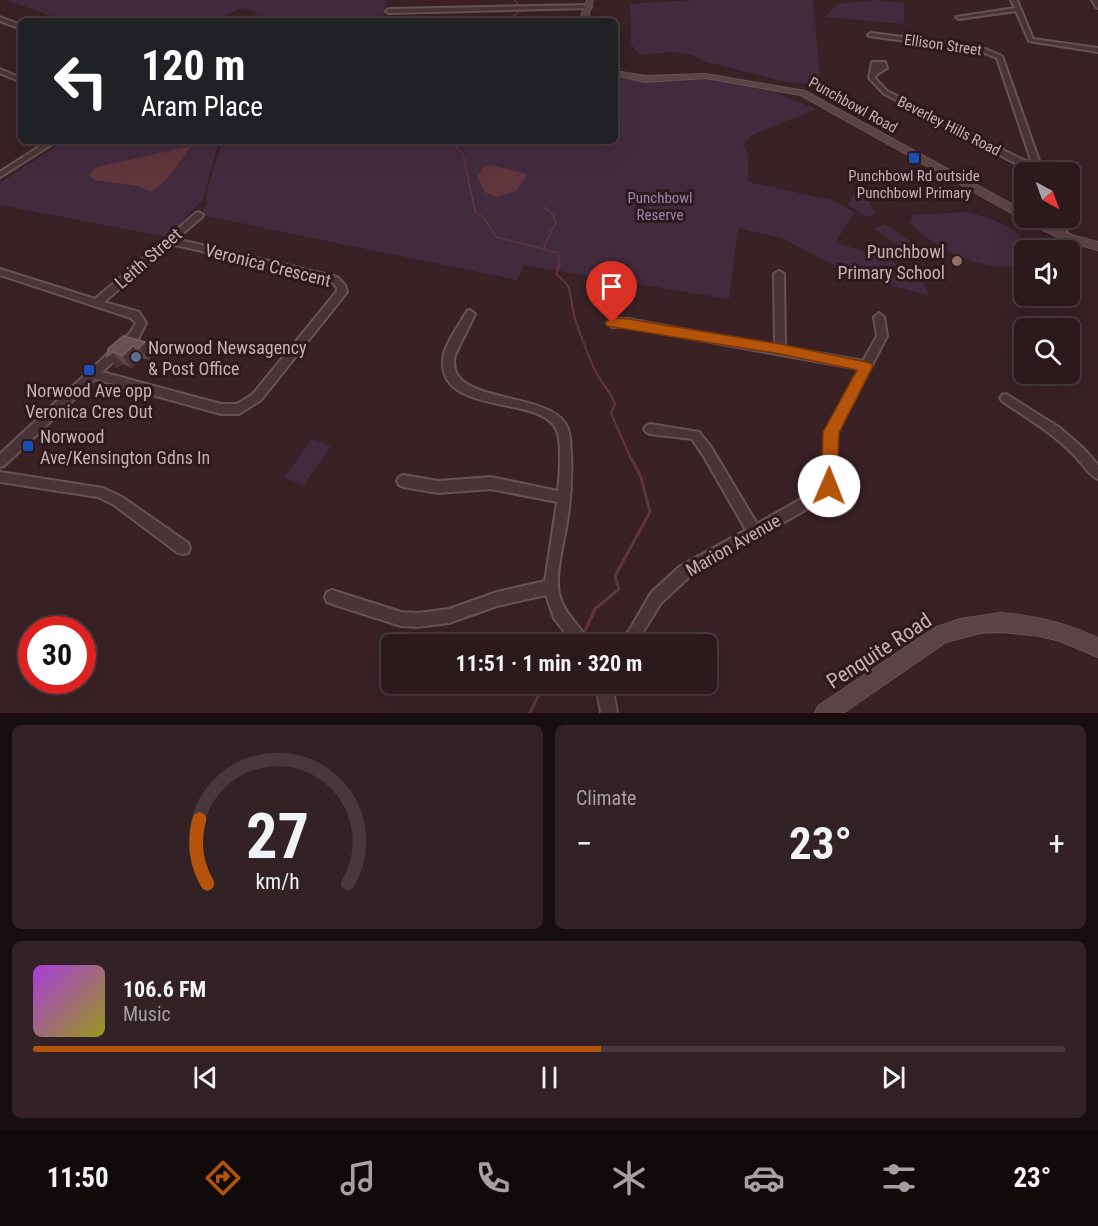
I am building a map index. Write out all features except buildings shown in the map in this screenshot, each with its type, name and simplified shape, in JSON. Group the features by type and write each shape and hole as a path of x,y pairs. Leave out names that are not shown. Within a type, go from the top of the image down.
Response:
{"street":[{"path":"418,10 420,0"},
{"path":"1014,0 1032,40 1098,50"},
{"path":"1095,0 1098,6"},
{"path":"389,10 589,4"},
{"path":"961,15 1017,9"},
{"path":"0,19 18,26"},
{"name":"Ellison Street","path":"871,35 980,49 1000,57 1035,162"},
{"path":"0,71 18,79"},
{"name":"Punchbowl Road","path":"618,74 645,79 706,76 802,93 1014,209"},
{"name":"Beverley Hills Road","path":"873,74 873,81 891,96 1020,162"},
{"path":"0,175 48,144"},
{"name":"Leith Street","path":"97,302 199,215"},
{"name":"Punchbowl Road","path":"1047,228 1098,246"},
{"path":"1060,234 1063,228"},
{"name":"Veronica Crescent","path":"93,374 221,409 239,409 257,398 342,292 342,287 334,279 170,241"},
{"path":"0,272 135,315 141,323 134,336 0,462"},
{"path":"779,274 780,349"},
{"path":"470,314 448,360 449,373 459,386 468,391 543,411 559,422 563,430 564,498 551,568 550,586 560,615 574,634"},
{"name":"Marion Avenue","path":"635,634 656,598 668,585 696,563 827,491 831,432 882,336 879,317"},
{"path":"612,323 628,323 866,366"},
{"path":"1005,398 1058,434 1087,460 1098,474"},
{"path":"650,429 695,435 707,451 754,531"},
{"path":"0,477 99,492 118,501 183,548"},
{"path":"403,481 438,487 491,483 564,498"},
{"path":"332,597 401,619 417,620 450,616 497,599 550,586"},
{"name":"Penquite Road","path":"825,713 940,635 960,627 1001,621 1027,624 1049,629 1098,648"},
{"path":"606,694 609,713"}],"green space":[{"path":"7,0 387,0 383,18 259,18 254,11 243,8 218,18 57,18"},
{"path":"694,0 813,0 821,86 782,81 703,61 681,52 640,56 631,44 630,4"},
{"path":"875,0 904,3 904,24 825,17 837,4"},
{"name":"Punchbowl Reserve","path":"694,76 774,92 816,109 752,135 743,144 748,155 748,182 832,200 854,212 836,242 917,270 929,295 892,286 837,267 782,238 738,228 729,299 524,265 517,280 201,215 207,203 205,197 221,144 618,144 618,77 656,82"},
{"path":"59,144 218,144 203,199 167,237 0,205 0,183"},
{"path":"867,192 872,197 868,200 875,214 867,217 848,205 854,193"},
{"path":"965,212 1002,224 1023,240 1014,240 1014,267 978,263 948,251 934,243 910,223 913,215"},
{"path":"885,224 911,242 901,247 874,229"},
{"path":"312,439 331,446 304,485 284,478"}],"shaded area":[{"path":"191,146 168,177 151,192 138,186 94,180 89,175 101,166"},
{"path":"490,165 527,175 516,191 497,197 486,193 477,177 485,166"}],"waterway":[{"path":"514,0 520,6"},
{"path":"510,18 522,10"},
{"path":"454,144 463,154 475,211 485,219 496,237 558,253 559,265"},
{"path":"544,207 553,215 556,222 544,246 546,249"},
{"path":"560,263 556,274 569,290 580,334 595,371 613,399 615,404 611,413 631,459"},
{"path":"583,634 595,609 619,589 615,576 650,512 641,477 631,458"},
{"path":"530,713 540,694"}],"place":[{"name":"Punchbowl Rd outside Punchbowl Primary","path":"914,158"},
{"name":"Punchbowl Primary School","path":"957,261"},
{"name":"Norwood Newsagency & Post Office","path":"136,357"},
{"name":"Norwood Ave opp Veronica Cres Out","path":"89,370"},
{"name":"Norwood Ave/Kensington Gdns In","path":"28,446"}],"route":[{"path":"612,323 628,323 866,366 831,432 829,486"}]}
